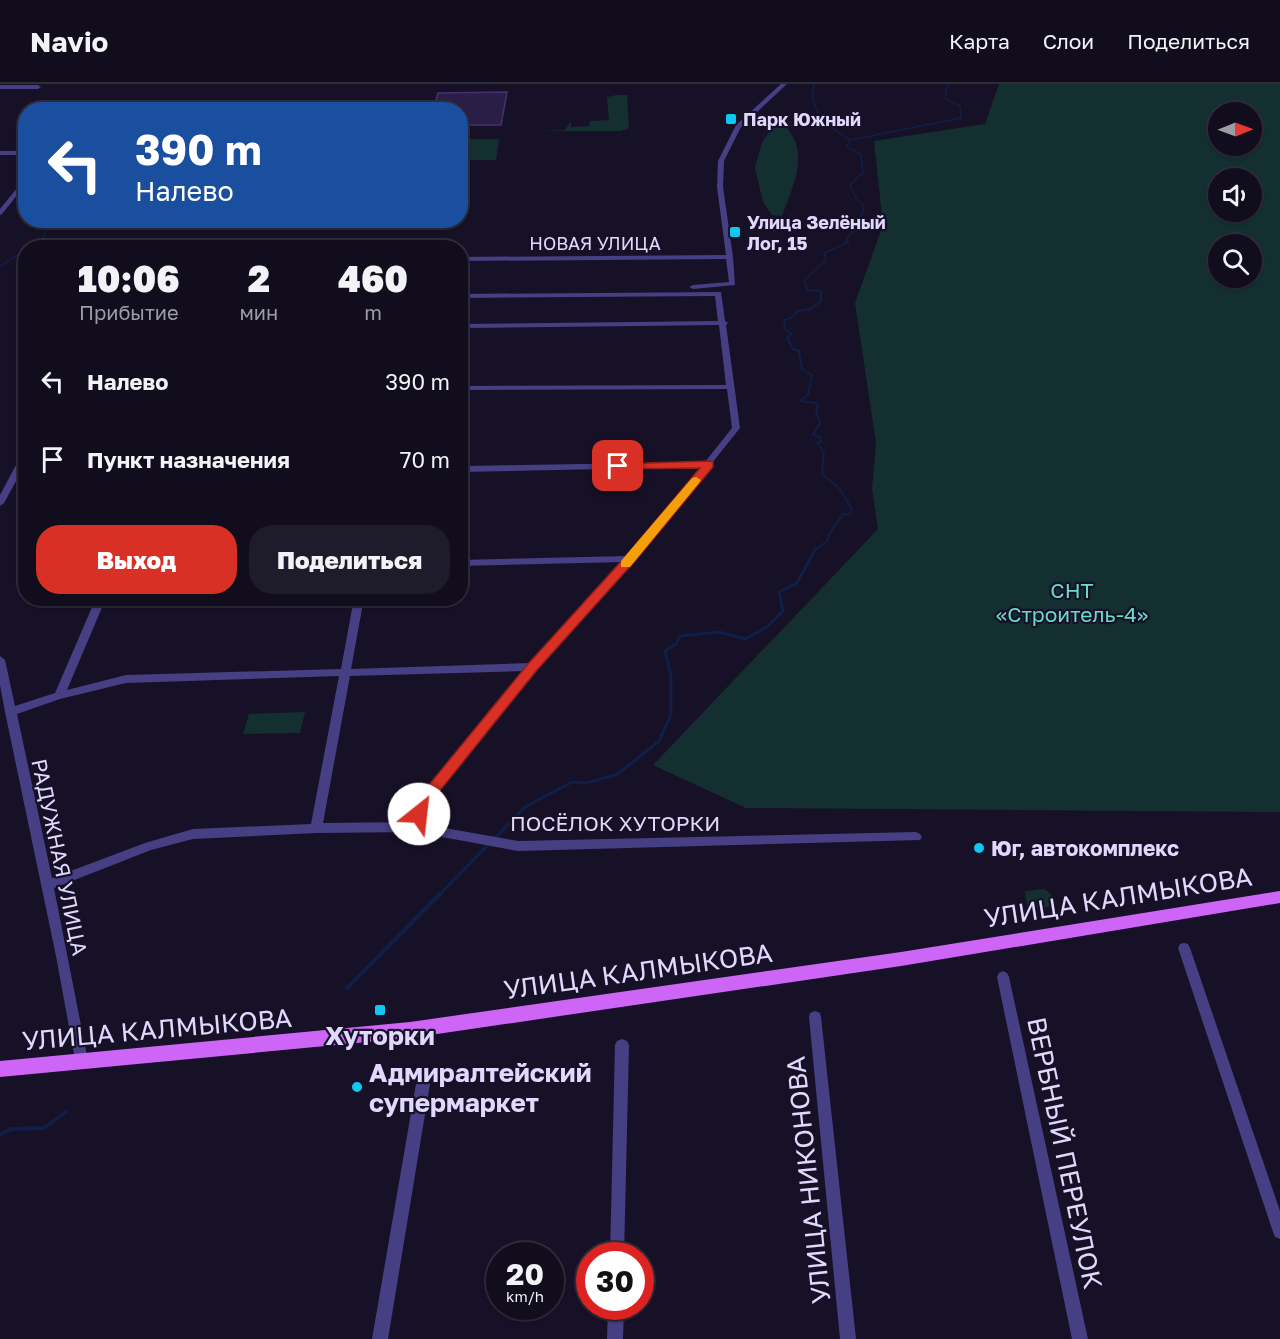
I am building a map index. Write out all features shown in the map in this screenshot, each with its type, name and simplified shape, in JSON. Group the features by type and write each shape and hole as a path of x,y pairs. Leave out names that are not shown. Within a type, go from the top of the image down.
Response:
{"main road":[{"name":"УЛИЦА КАЛМЫКОВА","path":"0,1069 410,1030 901,959 1280,897"}],"street":[{"path":"468,290 733,284 719,168 724,150 738,126 784,84"},
{"path":"0,87 38,87"},
{"path":"0,153 18,153"},
{"path":"0,213 18,189"},
{"name":"НОВАЯ УЛИЦА","path":"468,259 730,257"},
{"path":"415,828 424,801 532,667 631,559 736,429 724,323 720,296 716,293 468,296"},
{"path":"468,326 724,323"},
{"path":"468,388 731,387"},
{"path":"468,469 709,464"},
{"path":"0,503 18,469"},
{"path":"468,563 631,559"},
{"path":"59,696 98,606"},
{"path":"316,828 357,606"},
{"name":"РАДУЖНАЯ УЛИЦА","path":"0,660 81,1061"},
{"path":"9,712 59,696 126,679 532,667"},
{"name":"ПОСЁЛОК ХУТОРКИ","path":"47,885 149,846 193,834 316,828 415,828 518,846 916,837"},
{"path":"1184,948 1280,1232"},
{"name":"ВЕРБНЫЙ ПЕРЕУЛОК","path":"1003,977 1080,1339"},
{"name":"УЛИЦА НИКОНОВА","path":"815,1017 848,1339"},
{"path":"617,1242 622,1046"},
{"path":"380,1339 423,1084"},
{"path":"615,1339 616,1320"}],"green space":[{"name":"СНТ «Строитель-4»","path":"999,84 1280,84 1280,812 746,808 653,765 878,529 872,489 876,443 855,303 883,225 874,141 985,124"},
{"path":"627,95 629,128 621,131 542,131 565,130 571,121 571,127 589,126 590,121 609,120 607,97"},
{"path":"773,127 787,128 794,138 797,149 797,171 782,216 772,215 763,202 755,168 762,142"},
{"path":"468,139 499,139 496,160 468,160"},
{"path":"305,712 300,733 243,734 249,714"},
{"path":"1044,889 1050,893 1056,906 1033,909 1027,905 1025,891"}],"building":[{"path":"507,92 501,125 468,125 468,102 435,102 438,93"}],"waterway":[{"path":"814,84 814,102 817,110 828,124 850,140"},
{"path":"850,140 961,118 960,106 946,99 946,89 950,84"},
{"path":"807,288 804,281 826,260 824,253 849,242 846,241 858,228 855,222 861,218 864,205 857,200 850,186 859,175 863,174 861,154 847,147 850,140"},
{"path":"41,240 48,228"},
{"path":"0,266 18,255"},
{"path":"807,288 821,291 821,301 811,309 797,311 793,317 785,320 784,329 792,334 787,338 793,349 799,351 802,369 812,375 808,395 800,401 815,403 818,406 816,412 820,423 813,434 821,438 821,442 817,443 824,452 822,474 840,489 852,510 849,515 843,514 829,534 827,541 815,550"},
{"path":"495,838 525,807 572,782 587,783 618,774 659,741 671,715 671,676 665,651 676,644 680,636 719,632 745,639 767,627 783,611 779,592 797,583 815,550"},
{"path":"440,894 490,843"},
{"path":"347,988 441,893"},
{"path":"0,1135 11,1129 44,1128 66,1112"}],"slow traffic":[{"path":"626,564 696,480"}],"place":[{"name":"Парк Южный","path":"731,119"},
{"name":"Улица Зелёный Лог, 15","path":"735,232"},
{"name":"Юг, автокомплекс","path":"979,848"},
{"name":"Хуторки","path":"380,1010"},
{"name":"Адмиралтейский супермаркет","path":"357,1087"}],"route":[{"path":"419,814 424,801 532,667 631,559 709,464 618,466"}]}
